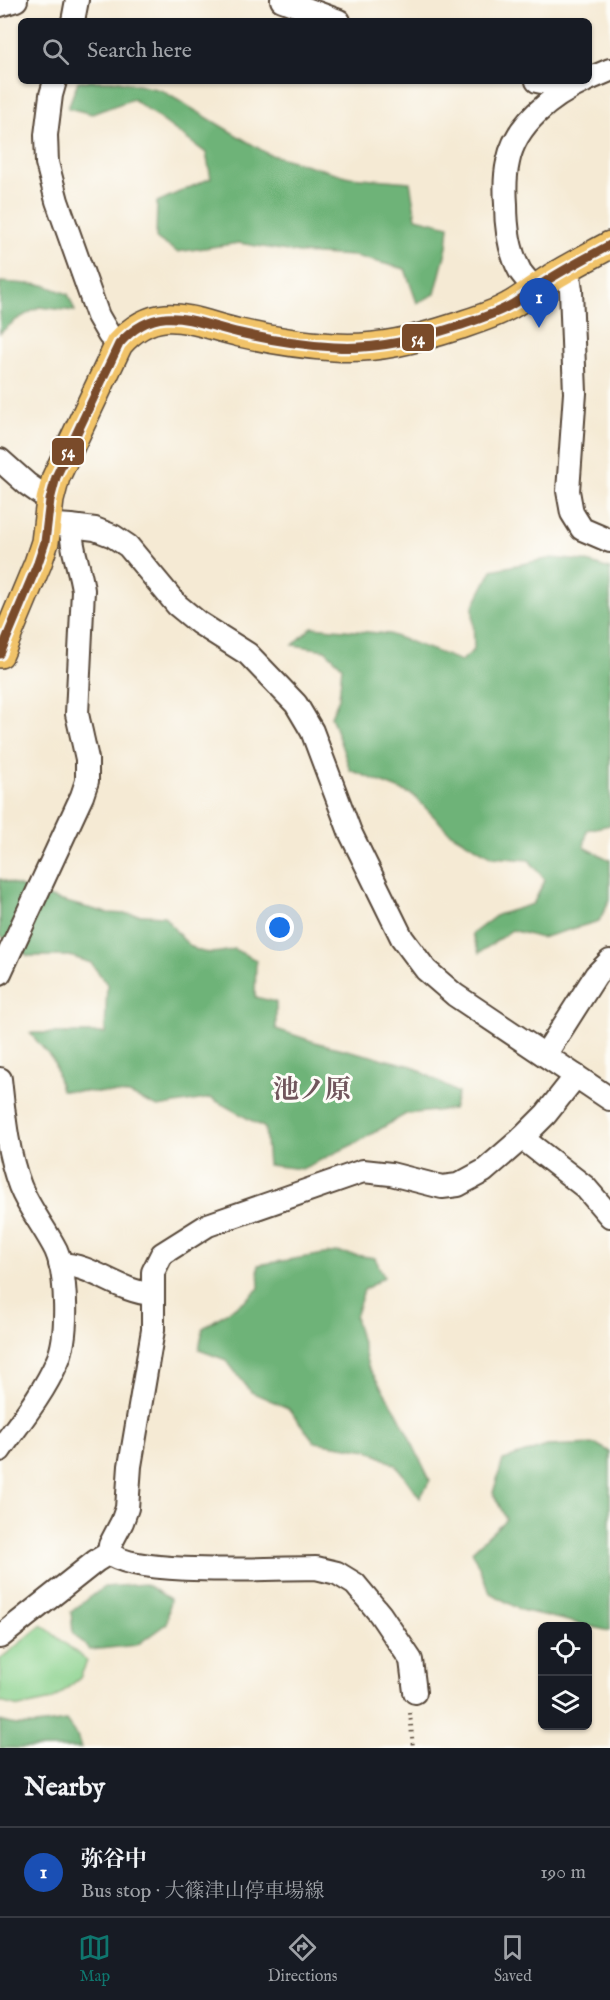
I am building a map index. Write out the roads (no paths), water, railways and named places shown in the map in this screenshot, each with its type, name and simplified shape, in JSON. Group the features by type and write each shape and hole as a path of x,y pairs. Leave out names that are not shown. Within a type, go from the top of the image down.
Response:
{"main road":[{"path":"0,654 56,516 56,477 119,344 132,329 149,320 174,317 200,321 286,343 337,348 392,344 489,316 510,306 568,268 610,245"}],"street":[{"path":"0,5 16,0"},
{"path":"74,18 77,0"},
{"path":"282,0 331,18"},
{"path":"592,78 610,70"},
{"path":"54,84 46,135 47,163 57,201 98,316 108,336 119,344"},
{"path":"551,84 562,92"},
{"path":"535,289 520,270 506,230 505,187 508,160 519,134 537,112 562,92 579,84"},
{"path":"568,268 575,393 568,491 572,513 582,529 610,541"},
{"path":"0,460 27,484 56,516 82,579 77,714 87,759 87,781 82,796 0,974"},
{"path":"56,516 112,536 128,546 177,605 199,623 248,654 296,704 312,731 350,832 402,938 426,970 455,995 610,1099"},
{"path":"545,1055 596,975 610,961"},
{"path":"414,1692 411,1660 380,1614 355,1584 337,1573 316,1568 167,1568 133,1563 115,1558 110,1553 110,1545 127,1508 130,1466 153,1330 153,1272 162,1254 207,1226 363,1171 391,1174 442,1187 458,1185 484,1171 522,1138 546,1114 576,1076"},
{"path":"0,1079 7,1137 18,1179 60,1263 64,1290 64,1335 58,1361 36,1400 0,1450"},
{"path":"522,1138 585,1187 610,1216"},
{"path":"60,1263 74,1264 137,1293 152,1294"},
{"path":"0,1637 96,1561 110,1553"}],"place":[{"name":"弥谷中","path":"539,328"}],"district":[{"name":"池ノ原","path":"312,1089"}]}
